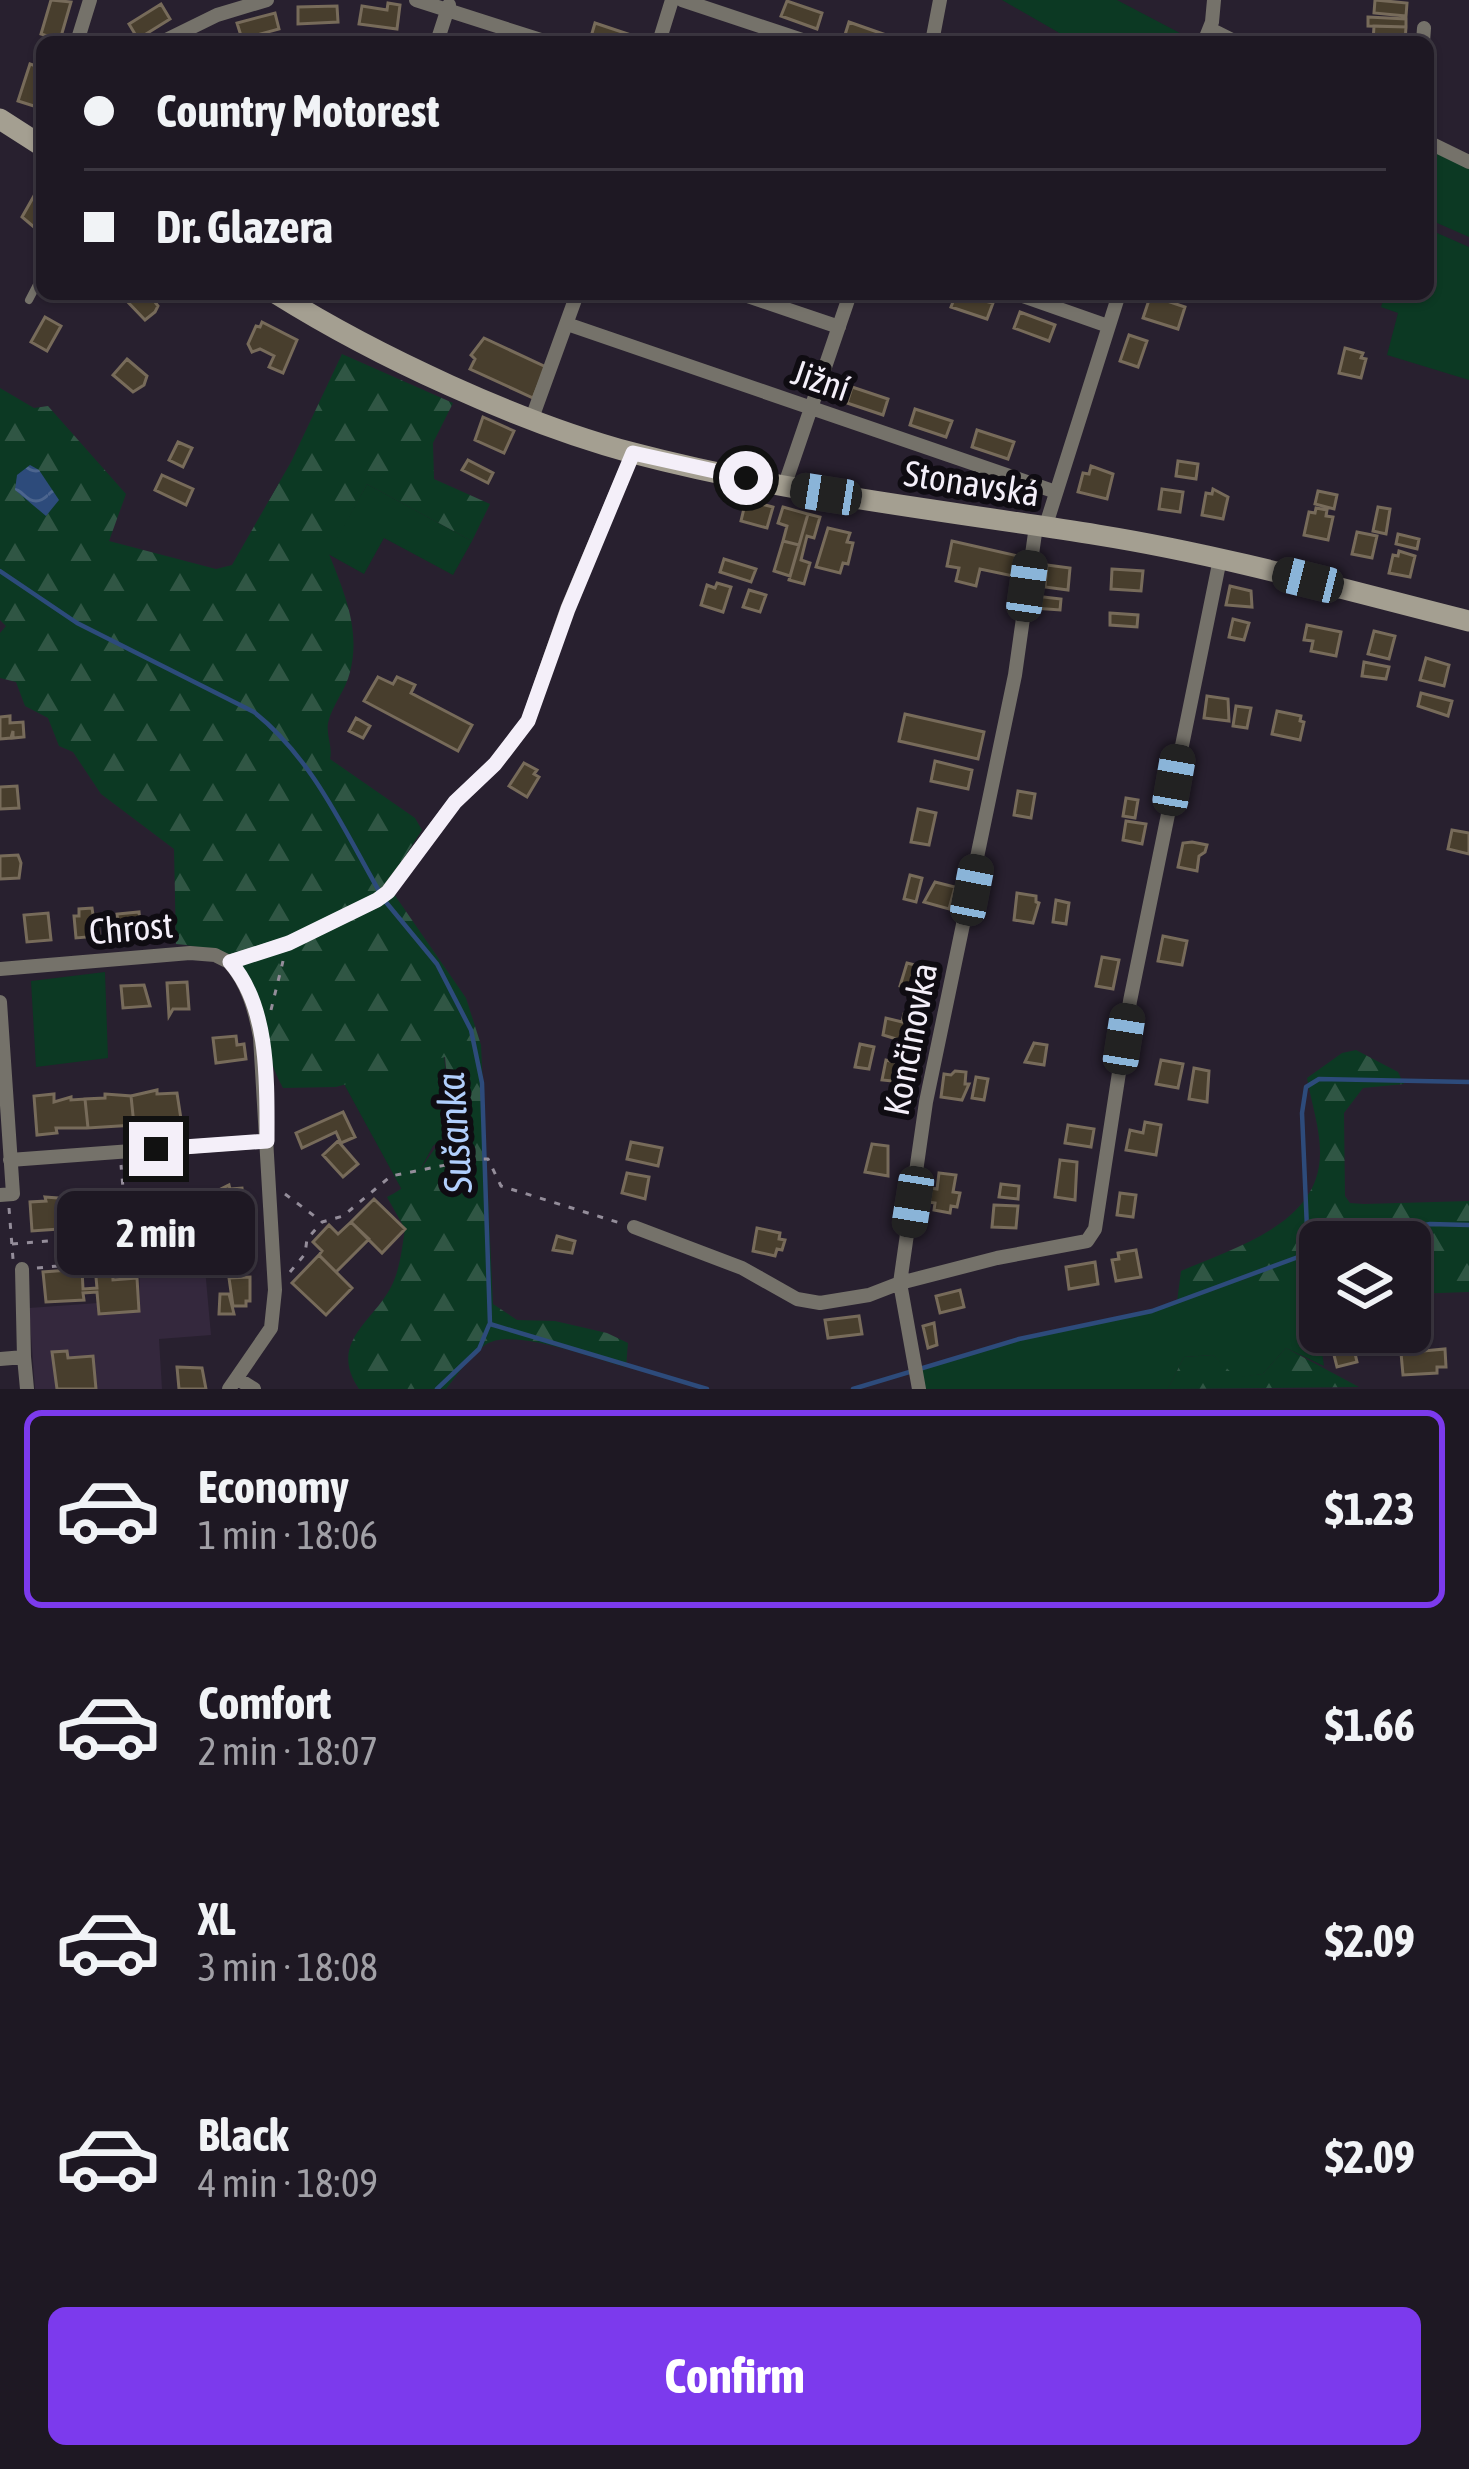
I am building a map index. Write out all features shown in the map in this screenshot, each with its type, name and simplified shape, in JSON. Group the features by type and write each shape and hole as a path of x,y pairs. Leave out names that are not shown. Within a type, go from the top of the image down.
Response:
{"main road":[{"path":"0,119 36,139"},
{"name":"Stonavská","path":"293,300 436,378 633,453 784,487 1220,559 1469,621"}],"street":[{"path":"79,36 90,0"},
{"path":"174,36 217,15 267,0"},
{"path":"416,0 450,4 532,36"},
{"path":"661,36 672,0"},
{"path":"682,0 790,36"},
{"path":"933,36 940,0"},
{"path":"1207,35 1214,0"},
{"path":"439,36 450,4"},
{"path":"1434,145 1469,162"},
{"path":"532,418 575,300"},
{"path":"760,300 839,327"},
{"path":"784,487 848,300"},
{"path":"1034,300 1108,326"},
{"name":"Končinovka","path":"917,1376 900,1283 926,1102 1041,527 1116,300"},
{"name":"Jižní","path":"568,324 1056,492"},
{"name":"Chrost","path":"0,969 190,953 230,962 289,943 382,896 455,802 495,764 528,721 568,609 633,453"},
{"path":"634,1227 742,1268 797,1299 820,1303 869,1295 997,1258 1087,1241 1095,1229 1130,1000 1220,559"},
{"path":"230,962 249,996 260,1036 267,1141 274,1292 271,1328 233,1384 254,1389"},
{"path":"0,1002 13,1194 4,1195"},
{"path":"10,1160 267,1141"},
{"path":"22,1269 27,1389"},
{"path":"0,1358 24,1357"}],"lane":[{"path":"28,300 36,286"}],"path":[{"path":"271,1010 289,943"},
{"path":"12,1244 127,1234 119,1152"},
{"path":"274,1292 305,1254 307,1239 322,1222 343,1216 391,1176 476,1159 488,1159 501,1186 634,1227"},
{"path":"269,1182 322,1222"},
{"path":"4,1195 14,1269 89,1263"}],"shaded area":[{"path":"204,1257 211,1335 159,1339 162,1389 35,1389 29,1308 98,1303 100,1314 139,1311 140,1260"}],"green space":[{"path":"1002,0 1117,0 1186,36 1065,36"},
{"path":"1434,150 1469,168 1469,237 1434,222"},
{"path":"1434,232 1469,247 1469,380 1387,355 1398,313 1381,307 1383,300 1434,300"},
{"path":"342,354 453,403 433,443 434,479 490,504 472,541 367,484 329,554 349,612 353,641 348,679 328,723 330,759 415,818 422,830 387,884 466,998 481,1045 493,1304 517,1320 555,1321 607,1333 628,1343 626,1367 533,1342 497,1340 475,1354 446,1389 359,1389 348,1359 350,1346 391,1287 405,1229 387,1197 417,1175 452,1131 445,1057 336,1087 283,1088 247,976 233,961 210,950 176,944 174,849 101,794 73,752 59,746 48,718 25,706 16,682 0,678 0,633 6,626 0,620 0,388 34,408 48,406 126,494 109,541 216,569 232,565 291,462"},
{"path":"367,484 472,541 453,575 384,538 364,574 328,554"},
{"path":"105,972 108,1058 36,1067 31,981"},
{"path":"1356,1050 1398,1072 1404,1084 1363,1088 1344,1113 1345,1196 1350,1203 1364,1204 1469,1201 1469,1292 1431,1293 1431,1221 1299,1221 1299,1286 1236,1280 1177,1302 1181,1271 1271,1230 1306,1198 1317,1177 1320,1152 1307,1078 1342,1053"},
{"path":"444,1056 452,1131 433,1146 412,1185 402,1190 344,1084"},
{"path":"1236,1280 1299,1284 1299,1353 1322,1353 1324,1366 1286,1348 1263,1374 1235,1378 1213,1355 1184,1357 1168,1389 921,1389 919,1369 1019,1339 1152,1311"},
{"path":"1286,1348 1359,1387 1168,1389 1184,1357 1213,1355 1236,1377 1263,1374"}],"water":[{"path":"30,465 39,470 59,500 46,516 15,490 17,475"}],"building":[{"path":"51,0 71,2 61,36 41,34"},
{"path":"1375,0 1407,3 1406,16 1374,13"},
{"path":"787,1 822,13 817,29 781,16"},
{"path":"388,3 400,5 397,29 359,24 362,6 387,10"},
{"path":"161,4 170,19 143,36 136,36 129,24"},
{"path":"337,6 338,22 298,24 298,7"},
{"path":"275,13 279,29 241,36 237,23"},
{"path":"1368,17 1406,19 1406,27 1368,26"},
{"path":"849,22 886,35 886,36 845,36"},
{"path":"595,23 631,35 631,36 591,36"},
{"path":"1374,26 1406,27 1405,36 1373,36"},
{"path":"30,64 36,66 36,107 18,101"},
{"path":"35,194 36,195 36,229 22,217"},
{"path":"126,300 154,300 158,306 145,320"},
{"path":"954,300 993,303 987,319 951,307"},
{"path":"1149,300 1170,300 1185,307 1178,329 1143,318"},
{"path":"1020,312 1055,325 1049,341 1014,328"},
{"path":"45,317 61,326 47,351 31,342"},
{"path":"262,322 297,340 283,373 269,367 274,356 260,349 252,352 248,344"},
{"path":"1129,335 1147,341 1138,367 1120,361"},
{"path":"484,338 546,367 533,398 470,369 475,359 471,355"},
{"path":"1345,348 1363,353 1361,378 1339,373"},
{"path":"127,359 147,376 144,385 133,392 113,375"},
{"path":"852,387 888,399 883,415 847,403"},
{"path":"915,409 952,421 946,437 910,425"},
{"path":"483,417 514,431 504,453 475,440"},
{"path":"977,430 1014,442 1008,459 972,447"},
{"path":"178,442 192,448 183,467 169,460"},
{"path":"468,460 493,473 488,483 462,470"},
{"path":"1178,461 1198,464 1196,479 1176,476"},
{"path":"1091,466 1113,474 1107,499 1078,492 1083,473 1089,474"},
{"path":"162,475 193,489 186,505 155,490"},
{"path":"1162,489 1183,492 1180,512 1159,509"},
{"path":"1213,489 1228,497 1223,519 1202,515 1206,493 1212,494"},
{"path":"1318,491 1337,495 1334,509 1315,504"},
{"path":"746,500 773,507 767,528 741,521"},
{"path":"783,507 808,514 799,545 783,541 787,526 778,523"},
{"path":"1378,507 1390,509 1386,534 1373,531"},
{"path":"1316,508 1333,517 1328,540 1304,535 1309,512 1315,513"},
{"path":"808,514 820,517 814,538 807,536 801,560 810,563 804,584 789,580"},
{"path":"828,528 850,533 847,542 853,543 848,564 843,563 840,573 816,567"},
{"path":"1357,532 1377,536 1372,558 1352,554"},
{"path":"1398,534 1419,539 1417,549 1396,544"},
{"path":"783,541 799,545 790,576 774,571"},
{"path":"952,541 1022,557 1018,577 980,569 976,586 956,581 959,568 947,566"},
{"path":"1399,551 1415,556 1410,577 1389,573 1393,555 1398,556"},
{"path":"724,559 756,569 751,582 720,572"},
{"path":"1047,565 1070,568 1068,590 1045,587"},
{"path":"1112,569 1143,571 1141,591 1111,589"},
{"path":"717,583 731,587 723,612 701,605 707,585 715,588"},
{"path":"1230,586 1251,591 1252,607 1226,605"},
{"path":"749,590 766,595 760,612 743,607"},
{"path":"1035,596 1061,599 1060,610 1034,608"},
{"path":"1110,613 1138,615 1137,627 1110,625"},
{"path":"1233,619 1249,623 1244,640 1229,637"},
{"path":"1307,625 1341,632 1336,656 1311,651 1313,641 1304,640"},
{"path":"1374,631 1395,636 1389,659 1368,654"},
{"path":"1426,658 1449,665 1444,686 1420,680"},
{"path":"1364,662 1389,667 1386,679 1362,676"},
{"path":"378,677 393,684 397,677 415,685 411,693 472,725 458,751 364,701"},
{"path":"1421,693 1452,701 1448,716 1418,706"},
{"path":"1207,696 1228,699 1229,721 1204,718"},
{"path":"1236,706 1251,708 1247,728 1233,726"},
{"path":"1277,711 1301,716 1300,740 1272,734"},
{"path":"905,714 984,732 978,759 899,741"},
{"path":"10,716 10,723 23,722 24,737 13,738 13,731 11,738 0,739 0,717"},
{"path":"356,718 370,726 363,738 349,731"},
{"path":"935,761 972,770 968,789 931,781"},
{"path":"524,763 537,770 534,774 539,777 527,797 509,786"},
{"path":"17,786 19,808 0,809 0,787"},
{"path":"1018,791 1035,794 1031,818 1014,815"},
{"path":"1126,798 1138,800 1135,818 1123,816"},
{"path":"918,809 936,813 929,845 911,842"},
{"path":"1126,821 1146,824 1142,844 1123,840"},
{"path":"1452,830 1469,833 1469,854 1448,849"},
{"path":"1183,843 1207,845 1197,871 1178,867"},
{"path":"18,855 19,878 0,879 0,856"},
{"path":"910,875 922,878 916,902 904,899"},
{"path":"935,882 955,887 949,909 924,902"},
{"path":"1017,893 1036,896 1039,903 1033,923 1014,920"},
{"path":"1056,900 1069,903 1066,924 1053,922"},
{"path":"92,908 93,915 98,914 99,936 76,938 74,916 79,916 79,909"},
{"path":"139,912 141,933 119,935 117,914"},
{"path":"48,913 51,940 27,942 24,915"},
{"path":"1163,936 1187,941 1182,965 1158,961"},
{"path":"1102,957 1119,960 1113,989 1096,986"},
{"path":"907,963 935,970 930,987 921,985 919,992 900,986"},
{"path":"187,982 189,1009 173,1009 169,1016 167,983"},
{"path":"144,985 150,1006 123,1008 121,986"},
{"path":"904,1014 921,1017 916,1045 883,1035 886,1018 902,1022"},
{"path":"236,1036 237,1045 244,1044 246,1059 216,1063 213,1038"},
{"path":"1034,1043 1047,1045 1044,1065 1025,1062"},
{"path":"860,1044 874,1047 869,1069 855,1067"},
{"path":"897,1057 917,1061 913,1083 882,1080 886,1060 894,1062"},
{"path":"1161,1060 1183,1064 1178,1088 1156,1084"},
{"path":"1194,1068 1209,1071 1207,1102 1189,1099"},
{"path":"966,1072 965,1084 969,1084 962,1100 941,1097 944,1074"},
{"path":"976,1077 988,1079 984,1100 972,1098"},
{"path":"157,1090 157,1094 177,1093 181,1119 134,1125 131,1096"},
{"path":"54,1094 54,1102 85,1099 88,1128 56,1128 57,1133 37,1135 34,1096"},
{"path":"105,1094 131,1096 134,1125 88,1128 85,1099 105,1098"},
{"path":"343,1112 355,1137 341,1143 336,1132 302,1148 296,1133"},
{"path":"1145,1122 1161,1125 1156,1155 1126,1150 1130,1130 1143,1133"},
{"path":"1068,1125 1094,1129 1091,1147 1065,1143"},
{"path":"338,1141 358,1164 343,1177 323,1155"},
{"path":"631,1142 662,1148 658,1166 627,1159"},
{"path":"872,1144 888,1146 888,1176 865,1172"},
{"path":"1060,1160 1077,1162 1075,1200 1055,1197"},
{"path":"627,1173 649,1177 645,1199 622,1193"},
{"path":"939,1173 956,1175 953,1192 960,1193 950,1213 934,1210 935,1203 928,1202 930,1188 937,1189"},
{"path":"1001,1184 1019,1186 1018,1199 999,1197"},
{"path":"229,1185 230,1189 242,1188 244,1212 221,1214 219,1190"},
{"path":"181,1191 194,1193 196,1215 162,1216 160,1197 181,1195"},
{"path":"97,1193 97,1197 117,1196 121,1222 73,1228 71,1199"},
{"path":"1120,1193 1136,1195 1133,1217 1117,1215"},
{"path":"45,1197 71,1199 73,1228 32,1231 30,1202 46,1201"},
{"path":"374,1199 405,1229 382,1253 351,1222"},
{"path":"994,1205 1018,1206 1016,1228 992,1227"},
{"path":"351,1222 369,1239 336,1272 313,1242 329,1225 338,1234"},
{"path":"757,1228 780,1233 779,1239 785,1240 782,1250 777,1249 775,1256 753,1251"},
{"path":"557,1236 575,1241 572,1253 553,1250"},
{"path":"1136,1250 1141,1277 1116,1281 1112,1260 1119,1259 1118,1253"},
{"path":"319,1255 352,1288 326,1315 292,1283"},
{"path":"1095,1262 1098,1284 1069,1289 1066,1267"},
{"path":"112,1264 113,1280 137,1278 139,1311 99,1314 97,1292 83,1293 84,1300 46,1302 43,1272 82,1269 83,1289 97,1288 95,1266"},
{"path":"250,1277 250,1301 246,1306 233,1306 229,1278"},
{"path":"960,1290 964,1307 940,1313 936,1296"},
{"path":"220,1294 229,1294 234,1314 219,1314"},
{"path":"859,1316 862,1334 828,1338 825,1320"},
{"path":"934,1323 937,1345 928,1348 923,1326"},
{"path":"1445,1349 1446,1367 1437,1367 1437,1373 1403,1375 1401,1353"},
{"path":"67,1351 68,1358 93,1356 96,1389 57,1389 52,1352"},
{"path":"1334,1353 1355,1353 1357,1362 1337,1367"},
{"path":"177,1367 202,1368 206,1389 179,1389"}],"waterway":[{"name":"Sušanka","path":"0,571 77,623 254,712 310,772 379,891"},
{"name":"Sušanka","path":"385,901 437,964 471,1030 482,1083 490,1324 707,1389"},
{"path":"1307,1221 1302,1113 1306,1087 1319,1079 1469,1082"},
{"name":"Sušanka","path":"1431,1224 1469,1225"},
{"name":"Sušanka","path":"853,1389 1019,1339 1152,1311 1299,1257"},
{"path":"437,1389 479,1349 489,1325"}],"route":[{"path":"156,1149 267,1141 265,1070 256,1016 230,962 289,943 388,892 455,802 495,764 528,721 568,609 633,453 746,478"}]}
